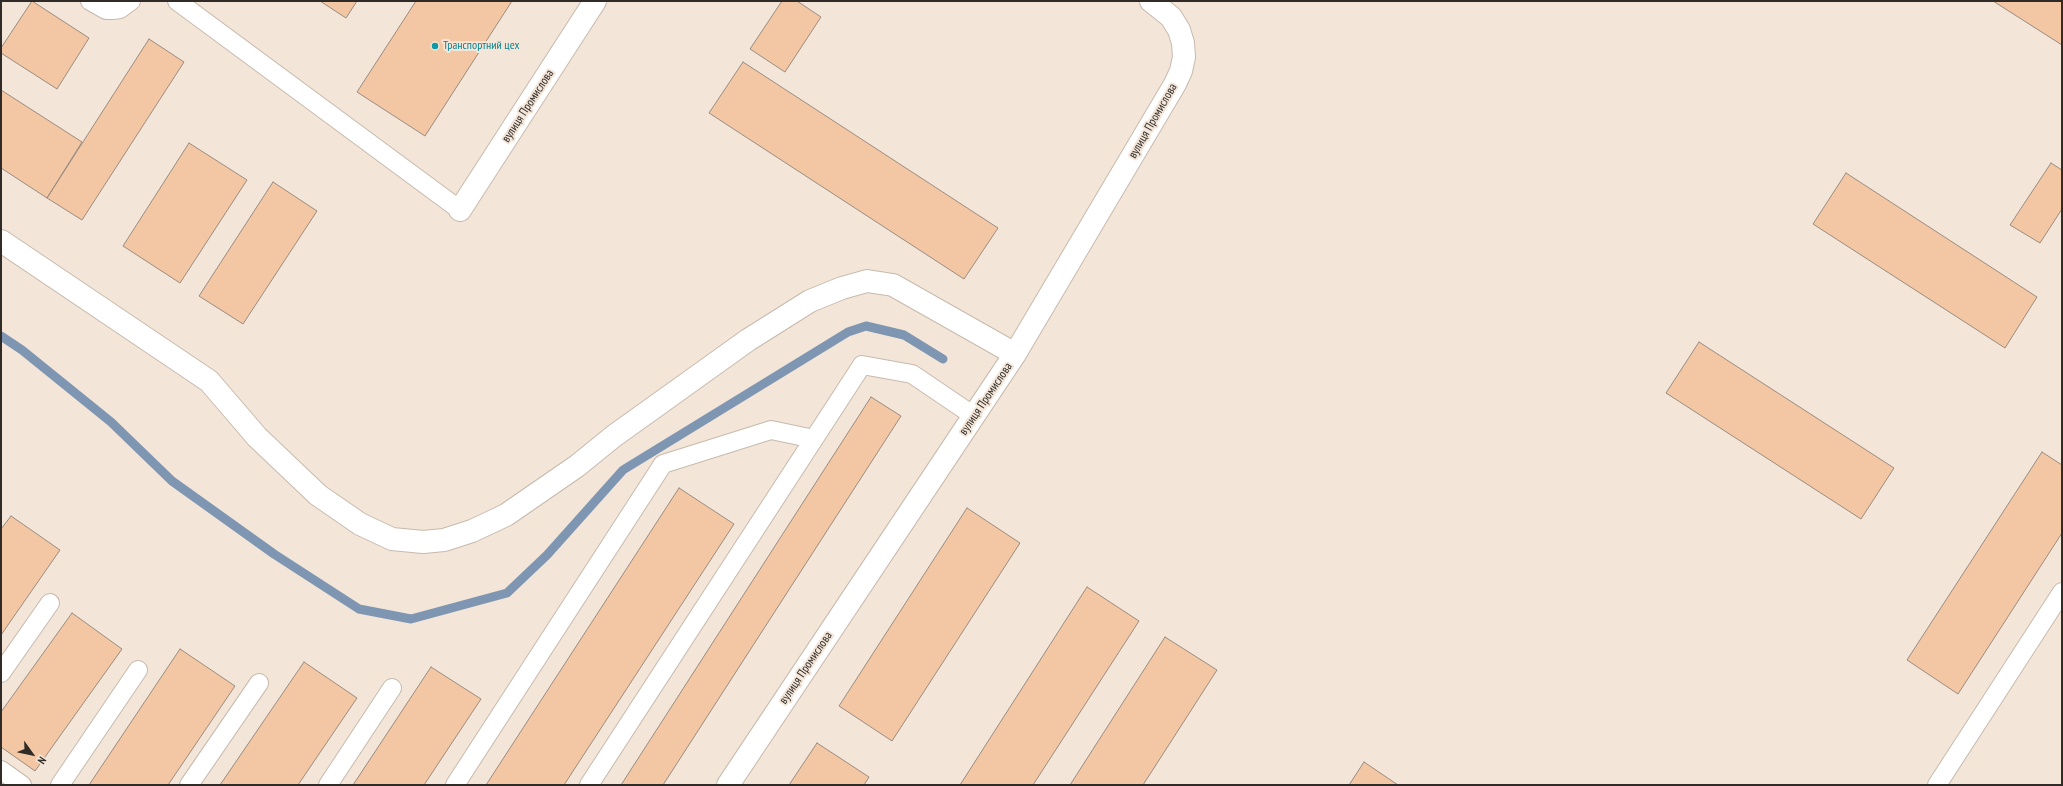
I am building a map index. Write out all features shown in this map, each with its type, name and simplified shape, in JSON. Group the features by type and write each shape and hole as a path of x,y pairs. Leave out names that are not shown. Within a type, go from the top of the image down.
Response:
{"street":[{"name":"вулиця Промислова","path":"460,210 595,1"},
{"name":"вулиця Промислова","path":"728,785 1015,354 1175,84 1181,71 1184,57 1183,43 1179,30 1171,17 1151,1"},
{"path":"1,240 209,381 257,437 318,495 360,524 392,539 423,542 444,540 472,531 506,514 577,466 614,436 748,340 810,301 842,288 867,281 893,285 1015,354"}],"lane":[{"path":"90,1 106,10 113,10 120,9 131,1"},
{"path":"177,1 460,210"},
{"path":"589,785 862,365 912,374 974,416"},
{"path":"455,785 663,464 771,430 814,439"},
{"path":"1937,785 2062,592"},
{"path":"1,673 50,603"},
{"path":"60,785 138,670"},
{"path":"189,785 259,683"},
{"path":"328,785 392,688"},
{"path":"1,770 22,785"}],"building":[{"path":"32,1 89,38 57,89 1,53 1,48"},
{"path":"320,1 357,1 346,18"},
{"name":"Транспортний цех","path":"416,1 512,1 425,136 357,92"},
{"path":"782,1 797,1 821,17 785,72 750,49"},
{"path":"1993,1 2062,1 2062,45"},
{"path":"149,39 184,62 82,220 47,198"},
{"path":"743,62 998,228 964,279 709,113"},
{"path":"1,90 82,142 47,198 1,168"},
{"path":"189,143 247,180 180,283 123,246"},
{"path":"2051,163 2062,170 2062,209 2040,243 2010,225"},
{"path":"1846,173 2037,297 2005,348 1813,224"},
{"path":"273,182 317,211 243,324 199,296"},
{"path":"1699,342 1894,468 1861,519 1666,393"},
{"path":"871,397 901,416 663,785 621,785"},
{"path":"2042,452 2062,465 2062,533 1958,694 1907,660"},
{"path":"679,488 734,524 564,785 486,785"},
{"path":"967,508 1020,543 892,741 839,706"},
{"path":"11,516 60,550 1,635 1,529"},
{"path":"1087,587 1139,621 1033,785 960,785"},
{"path":"72,613 122,649 35,771 1,747 1,712"},
{"path":"1165,637 1217,670 1143,785 1070,785"},
{"path":"180,649 235,686 168,785 89,785"},
{"path":"304,662 357,698 298,785 220,785"},
{"path":"431,667 481,699 424,785 353,785"},
{"path":"817,743 869,777 864,785 789,785"},
{"path":"1364,762 1398,785 1349,785"}],"waterway":[{"path":"1,336 22,350 111,422 172,481 274,554 359,609 411,619 507,593 547,555 623,470 848,332 866,326 904,335 943,359"}],"place":[{"name":"Транспортний цех","path":"435,46"}]}
